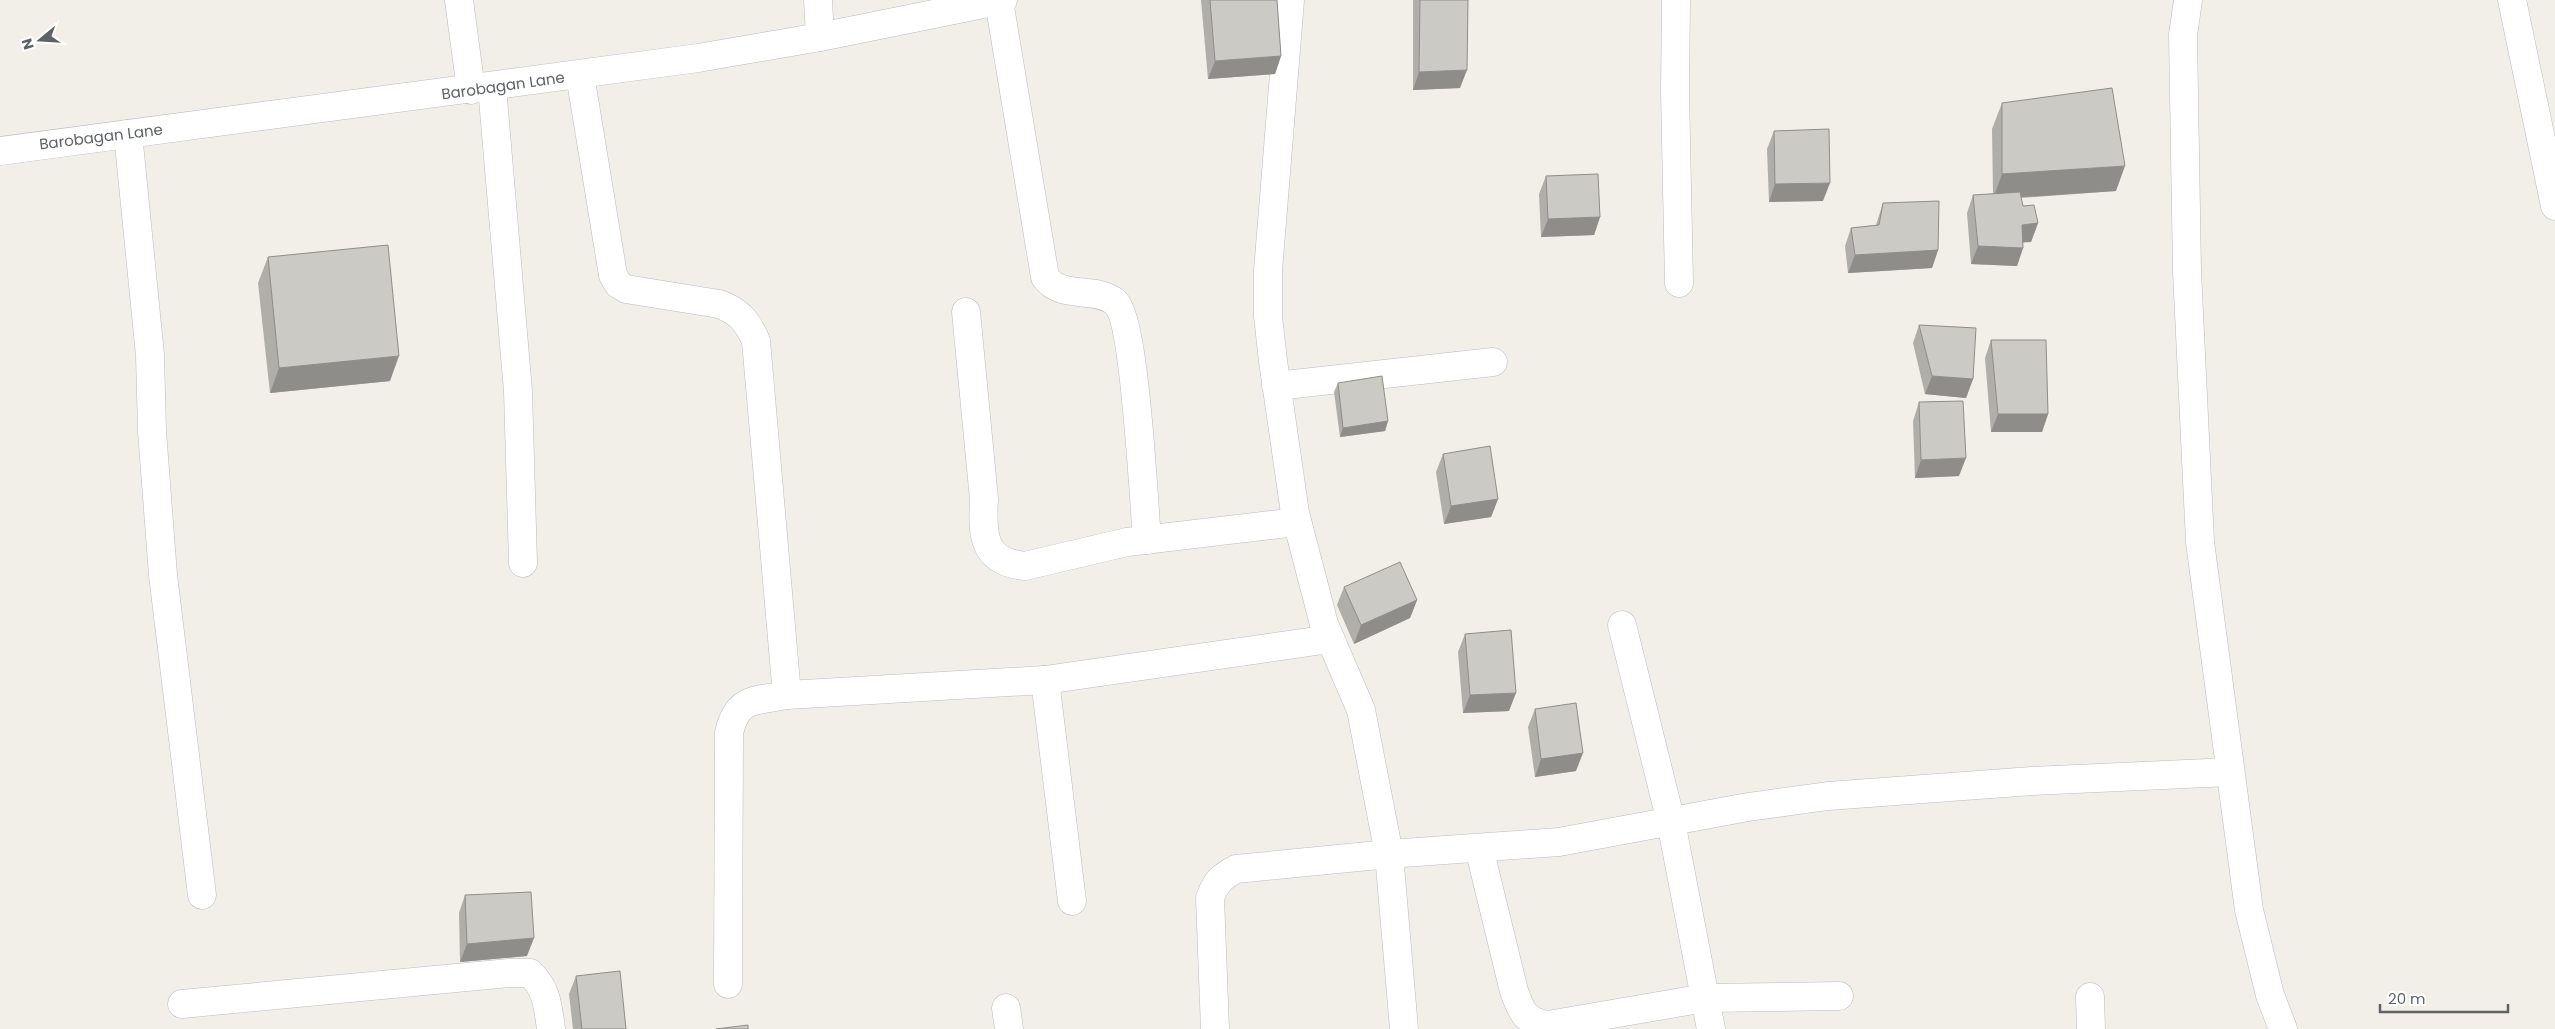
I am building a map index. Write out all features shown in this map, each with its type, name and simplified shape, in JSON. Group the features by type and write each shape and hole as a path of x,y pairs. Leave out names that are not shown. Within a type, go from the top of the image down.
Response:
{"street":[{"path":"459,0 481,89 518,392 523,563"},
{"path":"818,0 820,37"},
{"path":"1001,0 1046,277 1056,288 1115,301 1122,311 1126,324 1133,373 1147,540"},
{"name":"Barobagan Lane","path":"0,151 580,75 820,37 1001,0"},
{"path":"1290,0 1268,271 1268,316 1276,386 1297,522 1324,624 1361,710 1389,854 1404,1029"},
{"path":"1676,0 1674,92 1679,284"},
{"path":"2188,0 2183,35 2187,271 2200,542 2249,910 2270,995 2283,1029"},
{"path":"2512,0 2555,206"},
{"path":"580,75 613,275 618,284 626,289 719,304 733,309 750,326 756,340 787,695"},
{"path":"128,134 150,355 152,431 163,575 202,895"},
{"path":"966,312 984,499 982,526 987,546 997,558 1009,565 1024,566 1127,542 1297,522"},
{"path":"1276,386 1493,362"},
{"path":"1622,625 1671,822 1711,1029"},
{"path":"728,984 729,732 732,716 741,706 754,701 787,695 1045,680 1330,639"},
{"path":"1045,680 1072,901"},
{"path":"1215,1029 1210,898 1215,884 1223,876 1236,869 1389,854 1559,842 1748,807 1828,796 2032,781 2230,772"},
{"path":"1479,848 1519,1008 1531,1020 1548,1025 1705,998 1839,996"},
{"path":"182,1004 509,973 530,973 539,982 546,995 552,1029"},
{"path":"2090,997 2091,1029"}],"building":[{"path":"1210,0 1277,0 1281,56 1215,61"},
{"path":"1420,0 1468,0 1467,70 1419,72"},
{"path":"2112,88 2125,166 2002,174 2002,103"},
{"path":"1829,129 1830,183 1775,184 1774,131"},
{"path":"1598,174 1600,217 1548,219 1546,176"},
{"path":"2020,192 2023,206 2034,205 2038,223 2022,225 2023,248 1978,246 1973,195"},
{"path":"1939,201 1938,250 1855,255 1851,228 1879,225 1883,203"},
{"path":"388,245 399,356 279,368 268,257"},
{"path":"1919,325 1976,328 1973,379 1932,376"},
{"path":"1991,340 2046,340 2048,414 1998,414"},
{"path":"1382,376 1388,421 1343,428 1338,383"},
{"path":"1963,401 1966,458 1921,460 1919,402"},
{"path":"1490,446 1498,499 1451,506 1443,454"},
{"path":"1400,562 1417,600 1361,625 1344,587"},
{"path":"1511,630 1516,693 1470,695 1465,634"},
{"path":"1576,703 1583,753 1541,759 1535,709"},
{"path":"531,892 534,938 467,944 465,895"},
{"path":"620,971 626,1029 582,1029 576,976"},
{"path":"748,1025 748,1029 716,1029"}]}
